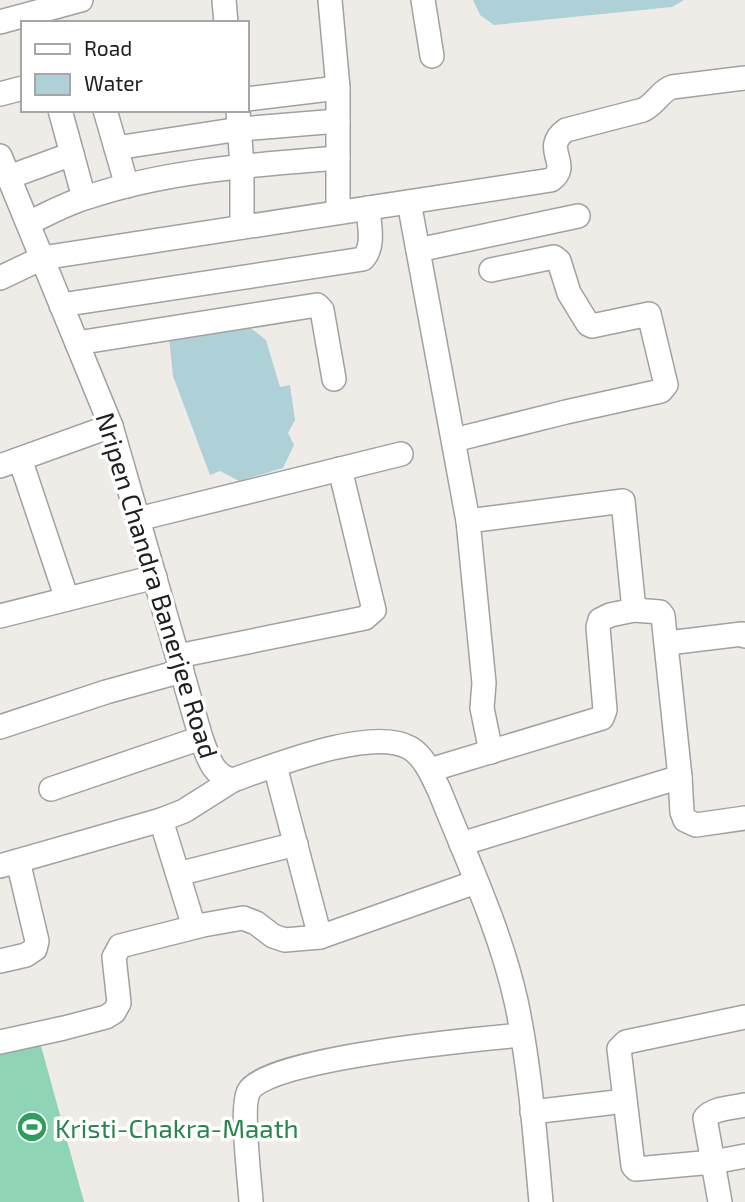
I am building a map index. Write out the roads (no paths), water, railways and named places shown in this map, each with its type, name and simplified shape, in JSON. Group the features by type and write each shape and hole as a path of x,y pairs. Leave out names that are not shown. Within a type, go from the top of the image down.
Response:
{"street":[{"path":"0,22 81,0"},
{"path":"224,0 226,21"},
{"path":"330,0 338,88 338,212"},
{"path":"423,0 432,56"},
{"path":"0,278 42,258 551,180 557,176 560,168 554,144 558,136 566,130 643,110 672,87 745,78"},
{"path":"248,99 338,88"},
{"path":"0,94 21,89"},
{"path":"61,112 84,198"},
{"path":"106,112 127,186"},
{"path":"116,148 239,120 338,121"},
{"path":"239,120 242,227"},
{"path":"4,166 72,154"},
{"path":"28,223 84,198 127,186 242,166 338,158"},
{"name":"Nripen Chandra Banerjee Road","path":"4,166 111,426 201,738 212,766 222,778 233,780 347,745 394,742 412,748 430,770 494,928 516,1000 532,1112 541,1202"},
{"path":"409,202 468,521 484,682 482,708 491,752"},
{"path":"61,305 363,259 369,253 371,245 369,208"},
{"path":"418,250 578,216"},
{"path":"454,440 662,391 666,385 649,314 592,326 588,324 571,298 559,261 554,257 492,270"},
{"path":"77,343 317,305 322,310 334,379"},
{"path":"67,599 10,462 111,426"},
{"path":"138,519 401,454"},
{"path":"0,727 106,692 180,663 365,618 372,614 374,610 340,469"},
{"path":"468,521 621,499 625,505 634,610"},
{"path":"0,616 155,577"},
{"path":"430,770 601,718 605,709 598,627 600,620 634,610 662,615 668,643 682,812 685,820 690,824 745,818"},
{"path":"668,643 742,634 745,636"},
{"path":"51,789 201,738"},
{"path":"275,766 320,937"},
{"path":"461,845 680,777"},
{"path":"0,961 26,956 35,949 37,940 9,863 161,820 184,811 233,780"},
{"path":"161,820 194,927"},
{"path":"178,874 296,844"},
{"path":"0,1042 106,1017 114,1012 119,1003 114,957 120,946 194,927 243,918 285,940 320,937 476,882"},
{"path":"745,1017 621,1045 619,1049 633,1166 636,1169 713,1163 745,1156"},
{"path":"251,1202 246,1094 252,1085 272,1076 365,1053 522,1035"},
{"path":"532,1112 625,1101"},
{"path":"720,1202 705,1118 713,1112 745,1105"}],"water":[{"path":"473,0 684,0 672,7 494,25 480,15"},
{"path":"243,322 266,340 280,387 290,385 295,420 288,433 294,445 283,468 239,481 220,471 210,475 173,376 169,337"}],"place":[{"name":"Kristi-Chakra-Maath","path":"32,1127"}]}
